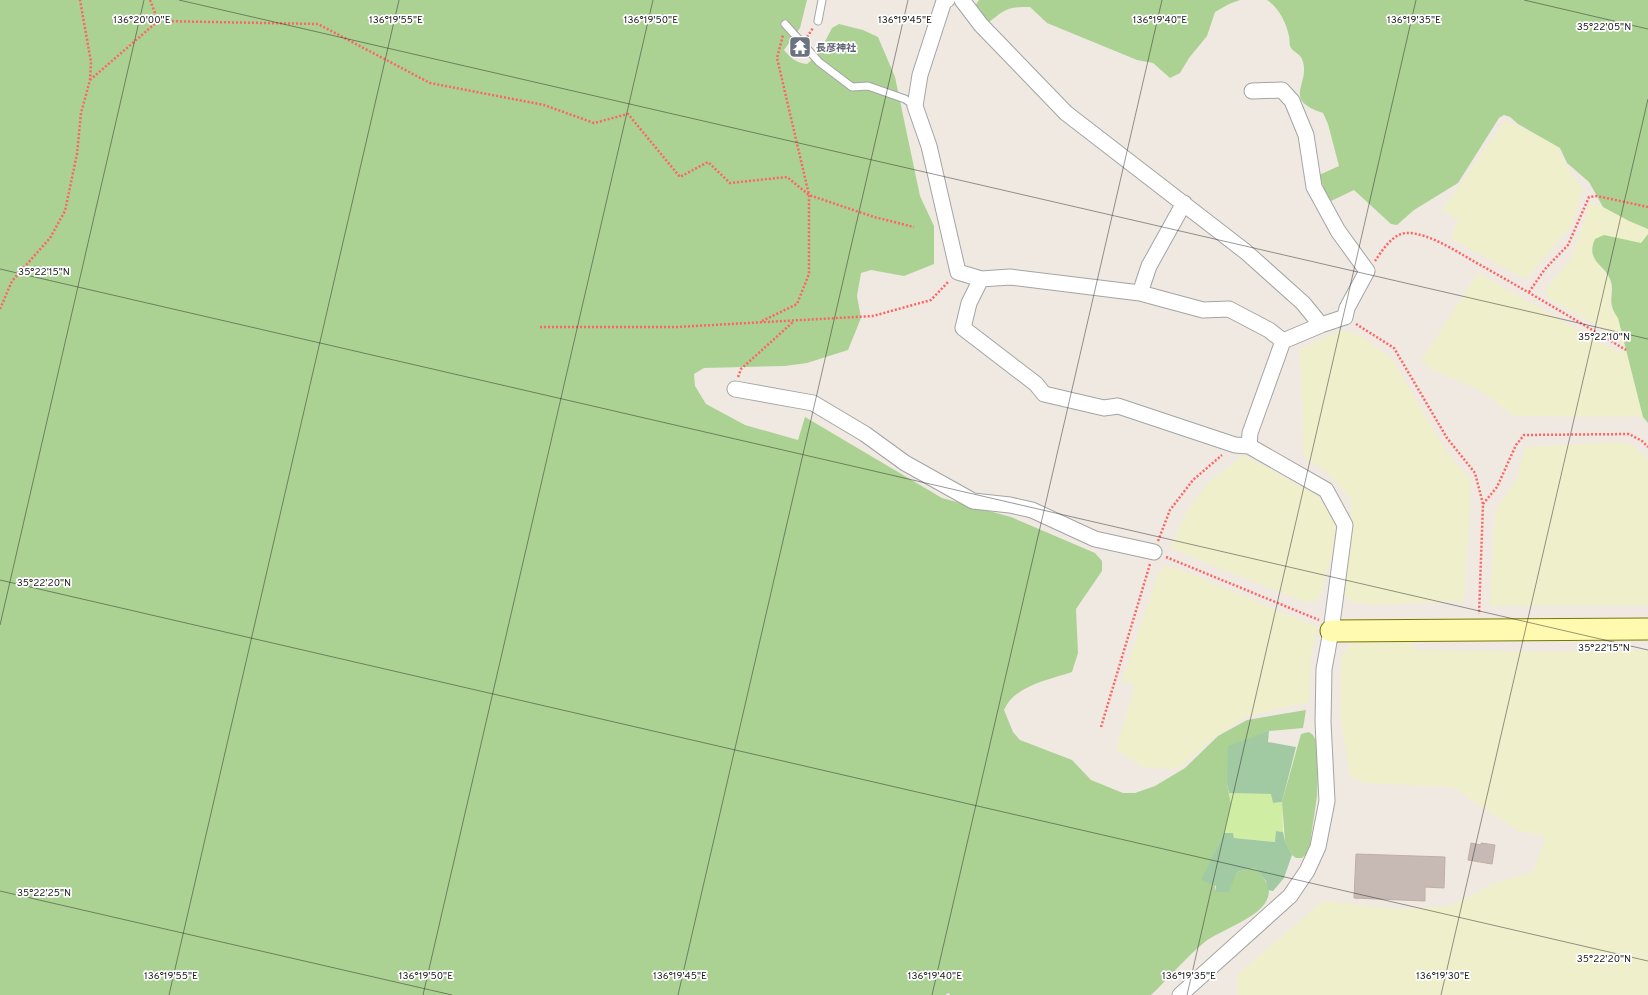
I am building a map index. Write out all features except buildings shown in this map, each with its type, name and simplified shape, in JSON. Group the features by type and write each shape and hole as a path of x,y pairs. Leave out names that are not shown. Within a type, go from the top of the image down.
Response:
{"street":[{"path":"945,0 920,76 915,106 929,146 958,272 981,279 1010,277 1140,294 1203,310 1229,309 1269,330 1284,341"},
{"path":"962,0 981,25 1066,113 1246,252 1303,304 1321,325"},
{"path":"1242,446 1250,434 1284,341 1321,325 1345,317 1347,308 1367,271 1338,231 1314,187 1306,135 1292,101 1282,90 1252,91"},
{"path":"1140,294 1149,266 1184,203"},
{"path":"981,279 969,303 963,328 1036,384 1044,394 1104,408 1118,406 1242,446 1326,490 1345,525 1331,631 1324,669 1323,722 1327,801 1318,847 1307,871 1290,896 1180,995"},
{"path":"735,389 813,403 865,434 905,463 974,502 1032,510 1094,539 1154,552"},
{"path":"1331,631 1648,629"}],"lane":[{"path":"818,21 822,0"},
{"path":"785,24 819,62 852,87 868,86 905,99 915,106"}],"path":[{"path":"0,309 12,281 50,238 65,211 77,154 81,113 90,80 91,62 80,0"},
{"path":"150,0 158,21"},
{"path":"90,80 158,21 318,24 430,82 544,104 594,123 628,114 680,177 708,162 730,183 787,177 809,195 874,217 914,227"},
{"path":"802,43 818,21"},
{"path":"759,322 797,304 809,274 809,195 777,58 785,24"},
{"path":"1529,292 1545,269 1568,245 1589,197 1597,196 1648,207"},
{"path":"1367,271 1392,239 1405,233 1424,237 1442,244 1529,292 1626,350"},
{"path":"540,327 677,327 873,316 931,300 958,272"},
{"path":"1345,317 1394,348 1447,438 1475,473 1483,504 1478,630"},
{"path":"735,389 741,369 794,321"},
{"path":"1483,504 1497,488 1516,444 1524,435 1628,434 1642,441 1648,447"},
{"path":"1101,727 1154,552 1170,510 1193,480 1214,460 1242,446"},
{"path":"1154,552 1320,620 1331,631"}],"green space":[{"path":"0,0 807,0 800,28 784,50 791,58 807,64 819,53 832,28 839,24 863,30 878,37 895,77 920,196 934,226 934,264 904,276 871,270 861,273 857,296 861,318 848,350 807,363 785,366 704,368 694,374 695,386 706,404 745,425 798,440 805,417 942,498 1011,517 1095,553 1102,561 1102,571 1076,609 1078,653 1072,672 1033,685 1015,695 1004,710 1013,732 1020,740 1072,760 1091,780 1123,793 1135,793 1155,786 1185,768 1218,736 1247,720 1306,710 1303,728 1269,731 1227,784 1231,804 1224,833 1214,854 1215,892 1237,872 1255,868 1266,881 1269,889 1268,897 1264,904 1250,917 1206,941 1192,953 1151,995 950,995 949,993 945,995 0,995"},
{"path":"979,0 1240,0 1215,12 1207,36 1189,58 1180,73 1170,78 1153,63 1137,60 1047,23 1030,7 1011,8 988,23 972,10"},
{"path":"1267,0 1648,0 1648,229 1603,207 1589,182 1567,163 1560,148 1518,124 1510,117 1504,115 1499,118 1458,183 1414,210 1397,225 1391,224 1354,190 1329,202 1319,175 1339,166 1328,124 1323,113 1310,108 1303,102 1300,96 1304,68 1302,59 1290,47 1288,31 1284,21 1275,7"},
{"path":"1505,120 1555,144 1570,172 1583,189 1572,225 1526,279 1451,239 1458,219 1442,211"},
{"path":"1590,203 1603,207 1648,229 1648,234 1641,243 1604,235 1595,260 1610,279 1611,308 1618,317 1626,350 1618,337 1548,298 1546,289 1572,257"},
{"path":"1648,234 1648,423 1643,417 1618,318 1612,306 1612,284 1608,274 1597,262 1592,253 1595,239 1604,235 1641,243"},
{"path":"1478,273 1616,351 1626,350 1643,417 1514,416 1478,389 1432,370 1421,361"},
{"path":"1342,330 1361,336 1392,359 1448,454 1470,479 1471,492 1464,601 1374,605 1350,601 1339,590 1351,545 1351,499 1328,473 1304,457 1300,349"},
{"path":"1617,442 1632,445 1648,459 1648,606 1490,606 1495,511 1517,478 1525,447"},
{"path":"1244,455 1317,495 1332,514 1335,529 1332,555 1319,599 1307,603 1170,548 1186,513 1209,482"},
{"path":"1164,566 1179,569 1317,627 1311,658 1309,702 1244,717 1208,742 1178,769 1145,768 1116,750 1135,685 1122,681 1157,577"},
{"path":"1410,638 1416,650 1551,652 1648,650 1648,995 1237,995 1238,974 1323,901 1396,909 1451,906 1495,883 1533,872 1545,836 1518,831 1452,787 1363,783 1350,775 1341,721 1341,656 1354,640"},
{"path":"1269,731 1268,742 1296,747 1282,802 1273,803 1271,794 1229,793 1227,784 1228,746"},
{"path":"1309,732 1313,735 1319,746 1317,796 1309,851 1302,858 1296,858 1292,855 1285,841 1282,802 1301,734"},
{"path":"1229,793 1272,794 1273,803 1282,802 1283,832 1276,831 1276,842 1234,838 1233,833 1224,833 1231,804"},
{"path":"1276,831 1283,832 1285,841 1292,855 1284,878 1273,891 1268,890 1266,881 1255,868 1237,872 1229,892 1215,892 1216,886 1201,880 1224,833 1233,833 1234,838 1275,842"}],"place":[{"name":"長彦神社","path":"800,47"}]}
